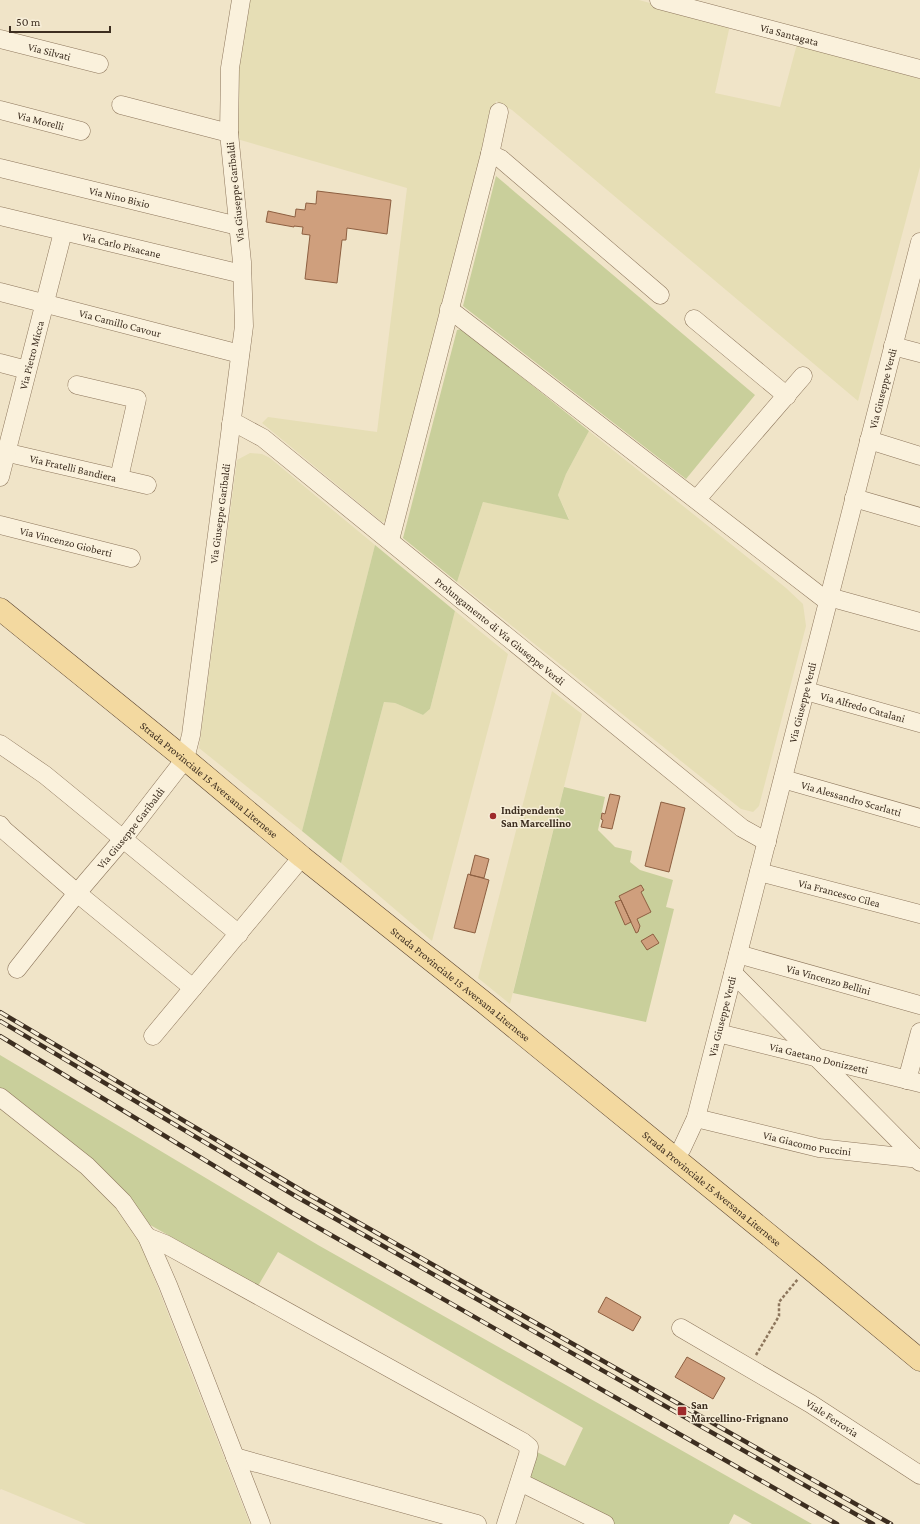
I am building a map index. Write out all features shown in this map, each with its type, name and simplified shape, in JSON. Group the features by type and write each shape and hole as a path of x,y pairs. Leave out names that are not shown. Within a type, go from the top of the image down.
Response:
{"main road":[{"name":"Strada Provinciale 15 Aversana Liternese","path":"0,609 185,759 302,857 492,1009 807,1266 920,1360"}],"street":[{"name":"Via Giuseppe Garibaldi","path":"17,969 77,893 123,839 185,759 192,727 244,326 242,274 229,133 230,68 240,0"},
{"name":"Via Santagata","path":"659,0 920,69"},
{"name":"Via Silvati","path":"0,39 99,64"},
{"path":"121,105 229,133"},
{"name":"Via Morelli","path":"0,110 82,131"},
{"path":"390,540 490,154 499,112"},
{"path":"490,154 501,159 660,295"},
{"name":"Via Nino Bixio","path":"0,168 238,226"},
{"name":"Via Carlo Pisacane","path":"0,216 242,274"},
{"name":"Via Pietro Micca","path":"0,477 3,452 27,370 63,232"},
{"name":"Via Giuseppe Verdi","path":"675,1159 682,1148 696,1118 893,346 919,252"},
{"name":"Via Camillo Cavour","path":"0,292 240,354"},
{"path":"449,309 828,599 920,622"},
{"path":"694,319 786,396"},
{"path":"893,346 920,353"},
{"path":"0,363 27,370"},
{"path":"697,499 803,376"},
{"path":"77,385 137,399 119,478"},
{"name":"Prolungamento di Via Giuseppe Verdi","path":"231,424 239,425 263,438 742,828 767,842"},
{"path":"869,440 920,456"},
{"name":"Via Fratelli Bandiera","path":"3,452 147,485"},
{"path":"854,498 920,517"},
{"name":"Via Vincenzo Gioberti","path":"0,525 131,558"},
{"name":"Via Alfredo Catalani","path":"806,691 920,724"},
{"path":"0,744 46,775 239,934"},
{"name":"Via Alessandro Scarlatti","path":"783,779 920,818"},
{"path":"0,825 77,893 193,988"},
{"path":"153,1036 302,857"},
{"name":"Via Francesco Cilea","path":"759,872 920,914"},
{"name":"Via Vincenzo Bellini","path":"738,954 920,1005"},
{"path":"733,972 919,1160"},
{"name":"Via Gaetano Donizzetti","path":"718,1032 914,1081"},
{"path":"914,1081 920,1032"},
{"path":"0,1097 87,1166 123,1202 147,1237 179,1313 261,1524"},
{"name":"Via Giacomo Puccini","path":"696,1118 819,1148 919,1160"},
{"path":"147,1237 165,1244 523,1442 529,1447 520,1482 506,1524"},
{"name":"Viale Ferrovia","path":"680,1328 810,1404 920,1475"},
{"path":"235,1457 477,1524"},
{"path":"520,1482 605,1524"}],"path":[{"path":"748,1368 779,1316 779,1302 807,1266"}],"shaded area":[{"path":"248,0 639,0 730,25 715,93 780,107 797,44 920,79 920,167 858,401 512,110 496,101 386,521 382,522 262,423 268,417 377,432 407,188 237,139 238,72"},
{"path":"589,431 786,588 803,604 806,626 759,806 753,812 741,809 457,582 483,502 569,519 558,495 566,474"},
{"path":"250,453 262,454 270,458 375,545 302,831 199,748 237,460"},
{"path":"455,611 508,654 432,941 341,863 384,702 395,703 423,715 430,709"},
{"path":"552,691 582,714 510,1004 478,978"},
{"path":"0,1104 76,1167 115,1203 139,1239 250,1524 86,1524 1,1489 0,1490"}],"green space":[{"path":"496,176 755,395 686,479 463,306"},
{"path":"462,329 589,431 566,474 558,495 569,520 483,502 457,582 403,538 457,330"},
{"path":"375,545 455,611 430,709 423,715 395,703 384,702 341,863 302,831"},
{"path":"564,787 605,797 598,830 615,847 632,851 630,862 640,870 673,880 666,907 674,909 646,1022 513,993"},
{"path":"0,1055 318,1245 812,1524 752,1524 734,1514 729,1524 613,1524 527,1481 535,1451 565,1466 583,1428 278,1252 258,1286 145,1222 94,1164 0,1088"}],"building":[{"path":"317,191 391,200 387,234 347,228 346,240 342,240 337,283 305,279 310,235 302,234 303,227 294,227 266,222 268,211 295,217 296,209 305,210 306,203 316,204"},
{"path":"610,794 620,796 612,829 601,827 603,820 601,819 602,813 605,814"},
{"path":"661,802 685,808 669,872 645,866"},
{"path":"475,855 489,859 484,878 470,875"},
{"path":"468,874 489,880 475,933 454,928"},
{"path":"641,885 644,890 641,892 651,912 637,919 640,926 638,932 636,933 619,896"},
{"path":"621,900 631,922 625,925 615,902"},
{"path":"653,934 659,943 647,950 641,941"},
{"path":"606,1297 641,1317 633,1331 598,1312"},
{"name":"San Marcellino-Frignano","path":"687,1357 725,1378 713,1399 675,1377"}],"railway":[{"path":"0,1012 301,1190 891,1524"},
{"path":"0,1021 297,1197 873,1524"},
{"path":"0,1036 289,1211 837,1524"}],"place":[{"name":"Indipendente San Marcellino","path":"493,816"},
{"name":"San Marcellino-Frignano","path":"682,1411"}]}
